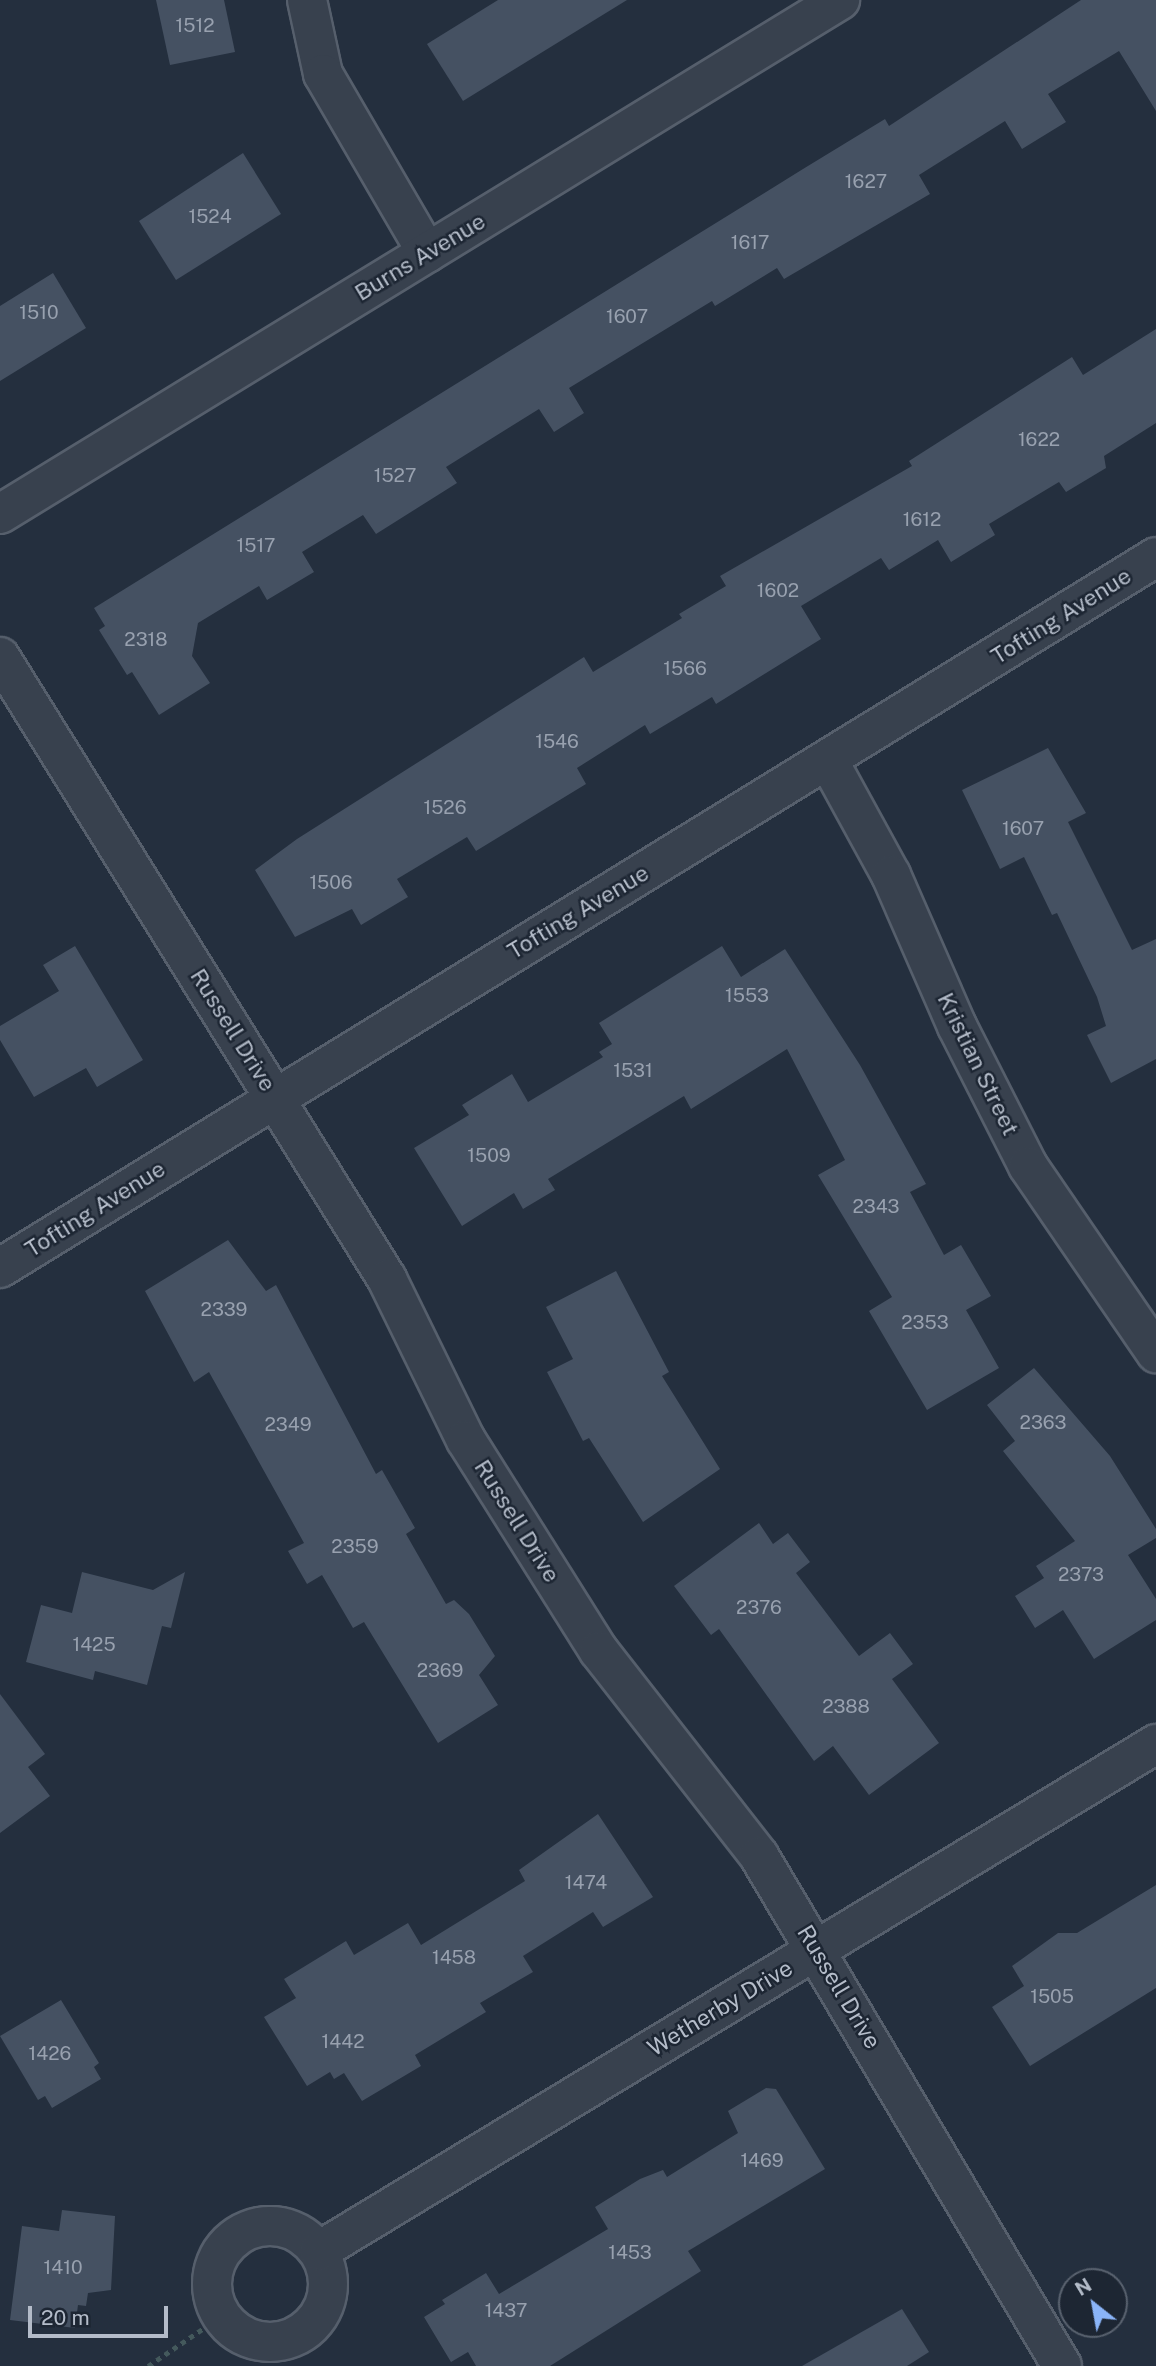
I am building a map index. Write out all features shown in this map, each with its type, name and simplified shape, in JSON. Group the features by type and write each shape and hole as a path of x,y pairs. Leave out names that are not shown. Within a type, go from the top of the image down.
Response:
{"street":[{"path":"307,0 323,74 427,253"},
{"name":"Burns Avenue","path":"0,514 840,0"},
{"name":"Tofting Avenue","path":"0,1268 1156,557"},
{"name":"Russell Drive","path":"0,657 387,1279 466,1440 599,1651 758,1856 817,1950 1062,2366"},
{"name":"Kristian Street","path":"828,760 891,875 1028,1166 1156,1353"},
{"name":"Wetherby Drive","path":"320,2251 1156,1744"},
{"path":"275,2225 300,2233 320,2251 329,2280 323,2310 303,2333 274,2343 244,2338 220,2317 211,2292 213,2266 226,2243 249,2228 275,2225"}],"path":[{"path":"148,2366 220,2317"}],"building":[{"path":"156,0 224,0 235,52 170,65"},
{"path":"498,0 627,0 463,101 427,44"},
{"path":"1081,0 1156,0 1156,111 1119,51 1048,94 1066,122 1022,149 1005,121 919,175 930,194 784,279 777,268 715,306 712,301 569,388 584,413 554,432 539,409 446,467 457,483 376,534 363,515 302,552 314,572 267,600 259,586 198,623 192,656 210,683 159,715 132,672 127,675 99,630 105,626 94,608 885,119 889,126"},
{"path":"243,153 281,214 176,280 139,221"},
{"path":"53,273 86,328 0,381 0,306"},
{"path":"1156,329 1156,423 1104,456 1106,468 1066,492 1059,482 989,524 995,535 951,562 938,540 889,570 881,558 801,606 821,639 716,704 712,697 650,734 645,725 577,768 586,784 476,851 467,837 397,879 408,897 361,925 352,909 295,937 255,870 297,839 584,657 593,672 682,618 679,614 726,586 720,576 912,466 909,461 1072,357 1083,375"},
{"path":"1048,748 1086,813 1068,822 1132,950 1156,939 1156,1059 1111,1083 1087,1035 1106,1026 1097,997 1057,913 1052,915 1024,857 1000,869 962,790"},
{"path":"75,946 143,1060 97,1087 86,1068 34,1097 0,1040 0,1026 59,991 43,965"},
{"path":"722,946 741,977 785,949 860,1065 926,1184 910,1192 944,1255 961,1245 991,1296 966,1310 999,1368 927,1410 869,1311 892,1297 818,1175 845,1160 787,1049 691,1109 684,1096 548,1179 555,1190 523,1209 514,1193 462,1226 414,1148 469,1115 462,1105 512,1074 528,1102 603,1057 599,1052 612,1044 599,1023"},
{"path":"228,1240 266,1291 276,1285 376,1474 382,1470 415,1528 406,1534 446,1604 454,1600 469,1614 495,1656 479,1675 498,1705 438,1743 364,1622 353,1628 322,1575 307,1584 288,1551 304,1543 209,1372 194,1382 145,1291"},
{"path":"616,1271 669,1372 662,1376 720,1469 643,1522 589,1438 583,1441 547,1372 573,1359 546,1307"},
{"path":"1034,1368 1110,1456 1156,1529 1156,1538 1128,1555 1156,1599 1156,1620 1094,1659 1063,1610 1035,1628 1015,1596 1044,1578 1036,1566 1075,1541 1003,1451 1015,1441 987,1405"},
{"path":"759,1523 773,1544 788,1533 810,1562 796,1573 859,1656 890,1633 913,1664 892,1679 939,1743 869,1795 833,1746 814,1761 719,1629 711,1635 674,1586"},
{"path":"82,1572 153,1590 185,1572 171,1628 162,1626 147,1685 95,1671 93,1680 26,1662 41,1605 72,1613"},
{"path":"0,1694 45,1754 28,1767 50,1796 0,1833"},
{"path":"598,1814 653,1897 603,1927 593,1912 523,1956 533,1972 480,2003 486,2012 415,2055 421,2066 362,2101 344,2073 334,2079 330,2072 307,2086 264,2017 296,1998 284,1979 346,1941 354,1955 408,1923 421,1945 525,1881 519,1870"},
{"path":"1156,1885 1156,1988 1030,2066 992,2007 1024,1986 1012,1966 1058,1933 1077,1933"},
{"path":"61,2000 99,2063 94,2067 101,2079 52,2108 45,2096 38,2100 0,2036"},
{"path":"766,2088 776,2089 825,2169 688,2251 701,2271 550,2366 476,2366 468,2352 451,2362 424,2317 445,2304 442,2300 486,2273 499,2294 608,2229 595,2207 640,2179 663,2170 667,2177 738,2133 728,2111"},
{"path":"62,2210 115,2216 111,2290 88,2293 86,2306 78,2305 75,2328 10,2320 22,2226 59,2231"},
{"path":"902,2309 929,2352 907,2366 802,2366"}]}
